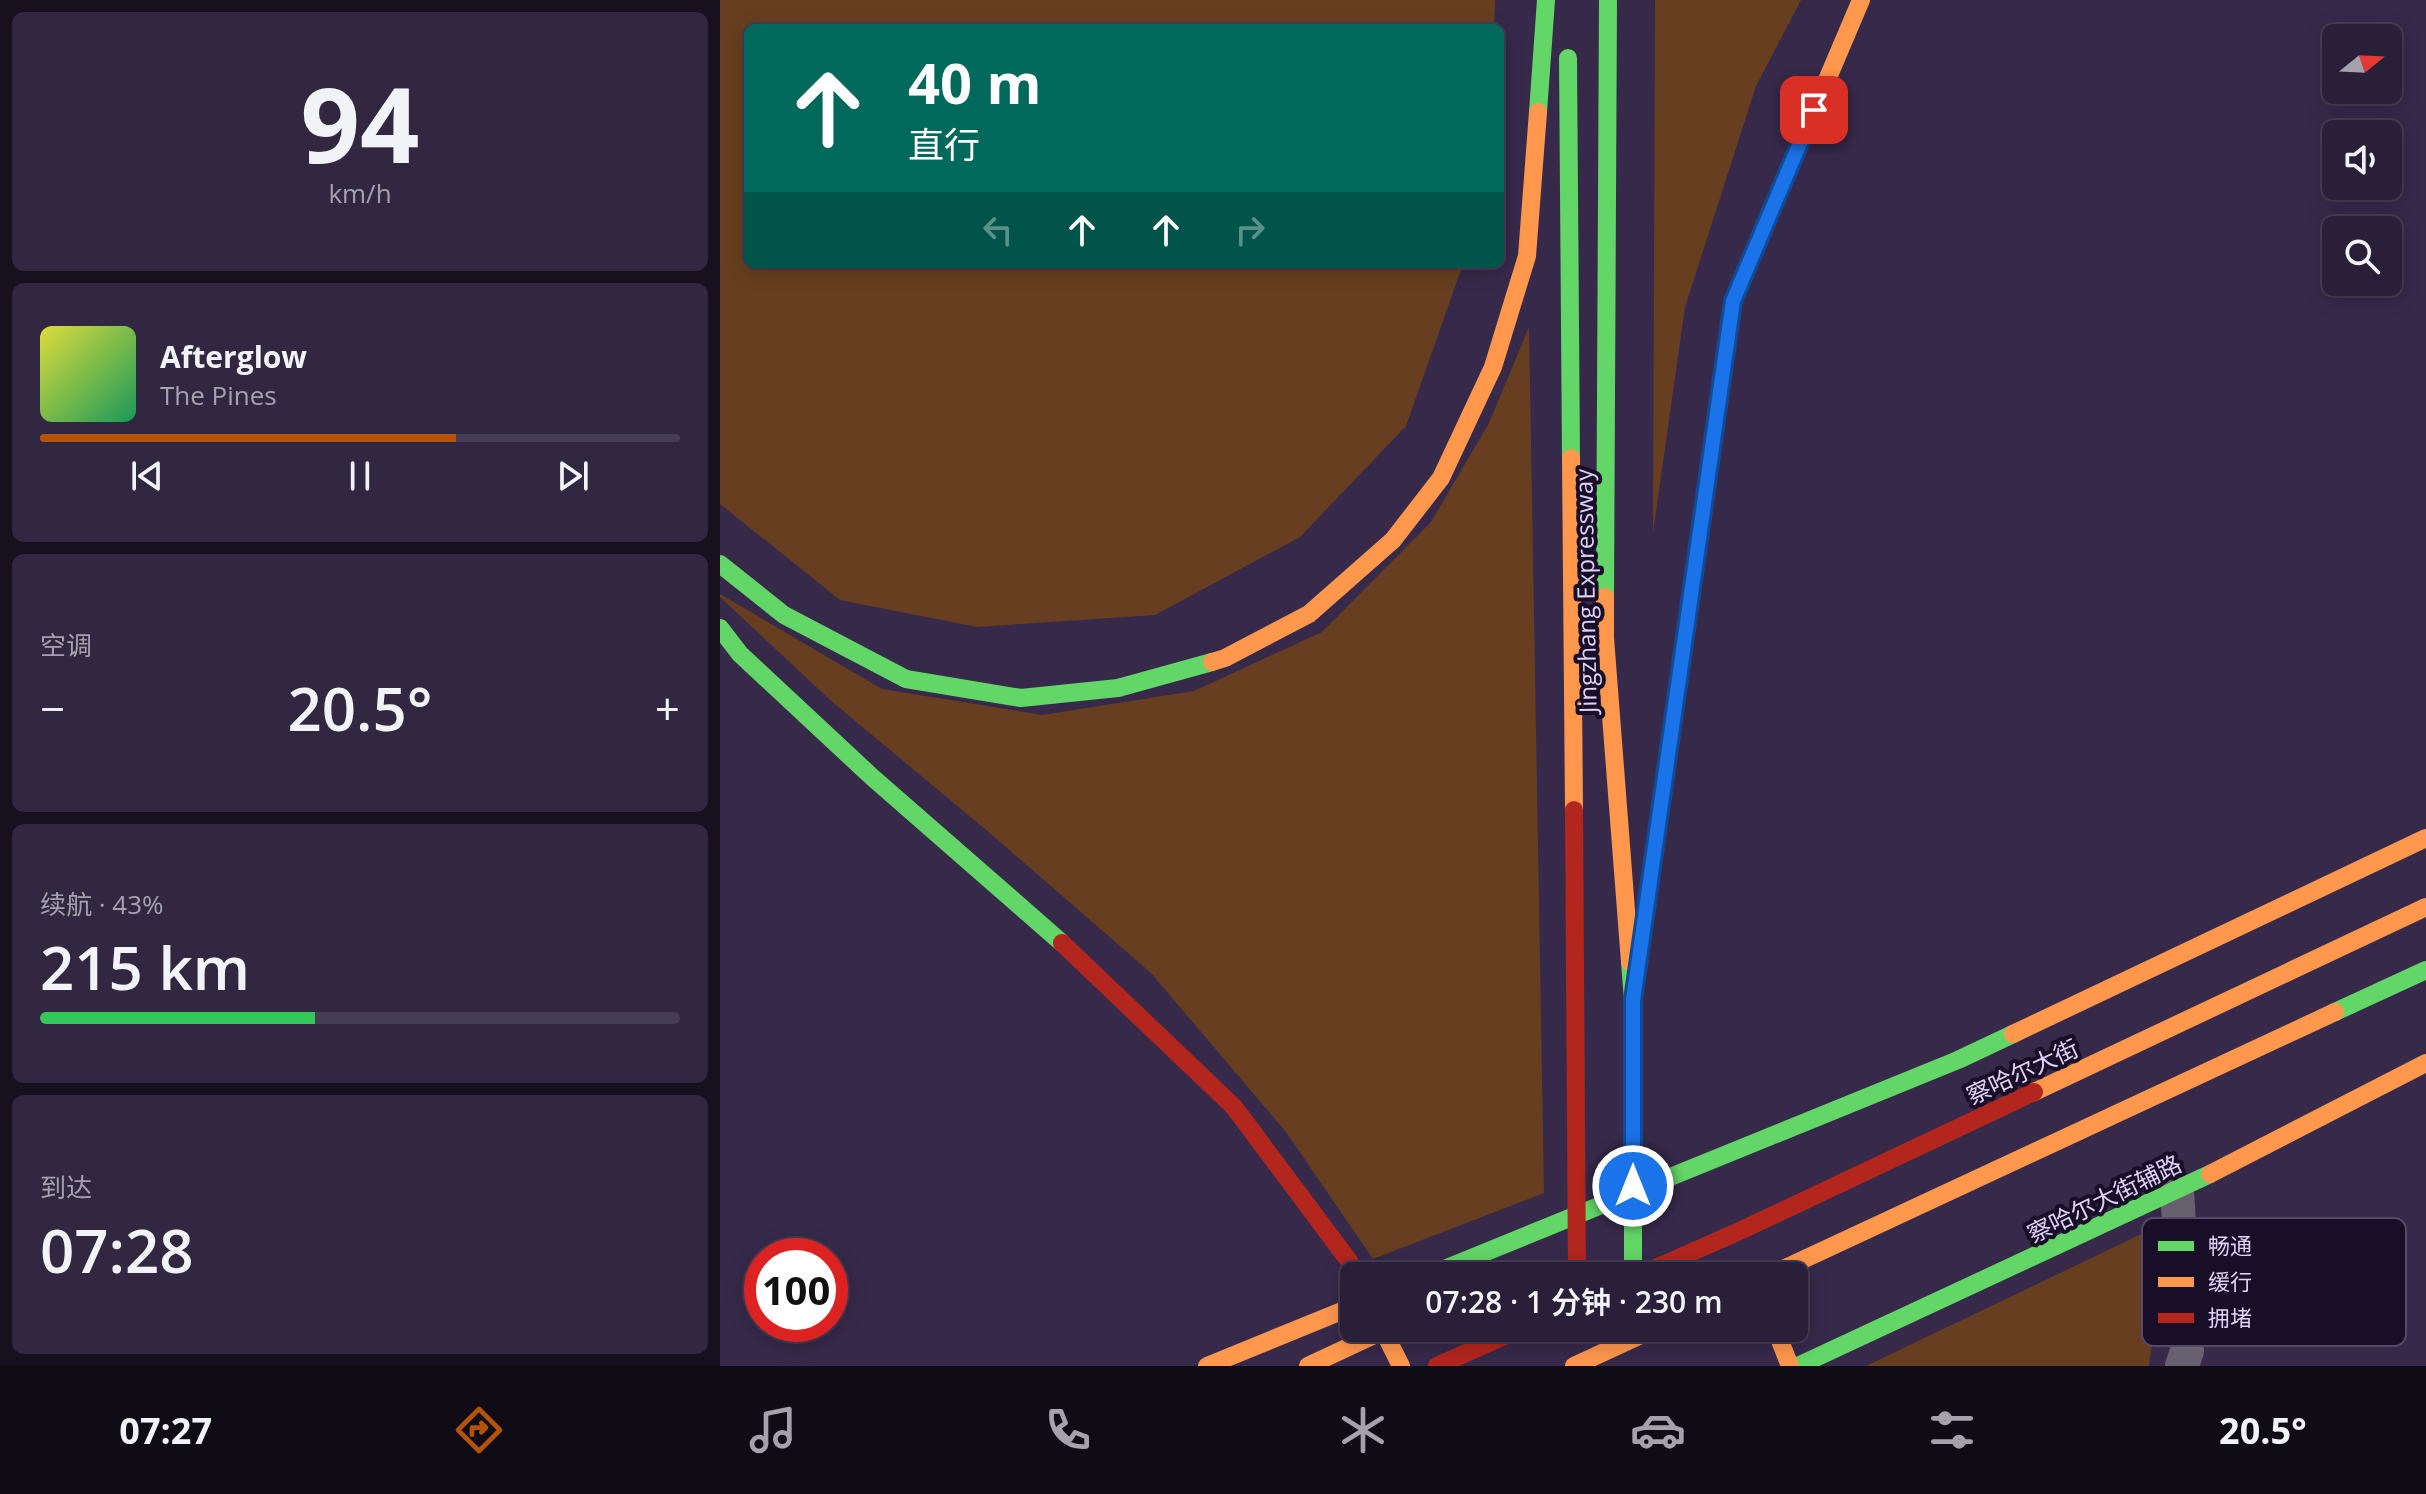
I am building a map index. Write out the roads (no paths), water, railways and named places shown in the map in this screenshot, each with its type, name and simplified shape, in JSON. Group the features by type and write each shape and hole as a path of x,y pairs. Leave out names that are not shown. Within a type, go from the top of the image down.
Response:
{"main road":[{"path":"720,564 784,615 906,679 1021,698 1118,688 1225,658 1309,614 1393,540 1441,478 1493,367 1527,256 1546,0"},
{"name":"Jingzhang Expressway","path":"1608,0 1605,638 1633,1000 1636,1262"},
{"path":"1633,1000 1733,301 1861,0"},
{"name":"Jingzhang Expressway","path":"1567,44 1577,1262"},
{"path":"720,628 740,654 872,777 1093,970 1234,1107 1348,1262"},
{"path":"1556,1249 2426,838"},
{"path":"2357,871 2426,848"},
{"name":"察哈尔大街","path":"1668,1262 2426,907"},
{"path":"1798,1262 2426,970"},
{"path":"1461,1262 1958,1060"},
{"name":"察哈尔大街辅路","path":"1798,1366 2177,1191 2426,1063"},
{"path":"1207,1366 1340,1312"},
{"path":"1308,1366 1359,1342"},
{"path":"1389,1342 1401,1366"},
{"path":"1437,1366 1491,1342"},
{"path":"1577,1342 1576,1366 1627,1342"},
{"path":"1633,1342 1633,1353"},
{"path":"1781,1342 1790,1366"}],"street":[{"path":"2177,1191 2179,1218"},
{"path":"2182,1366 2187,1346"}]}
